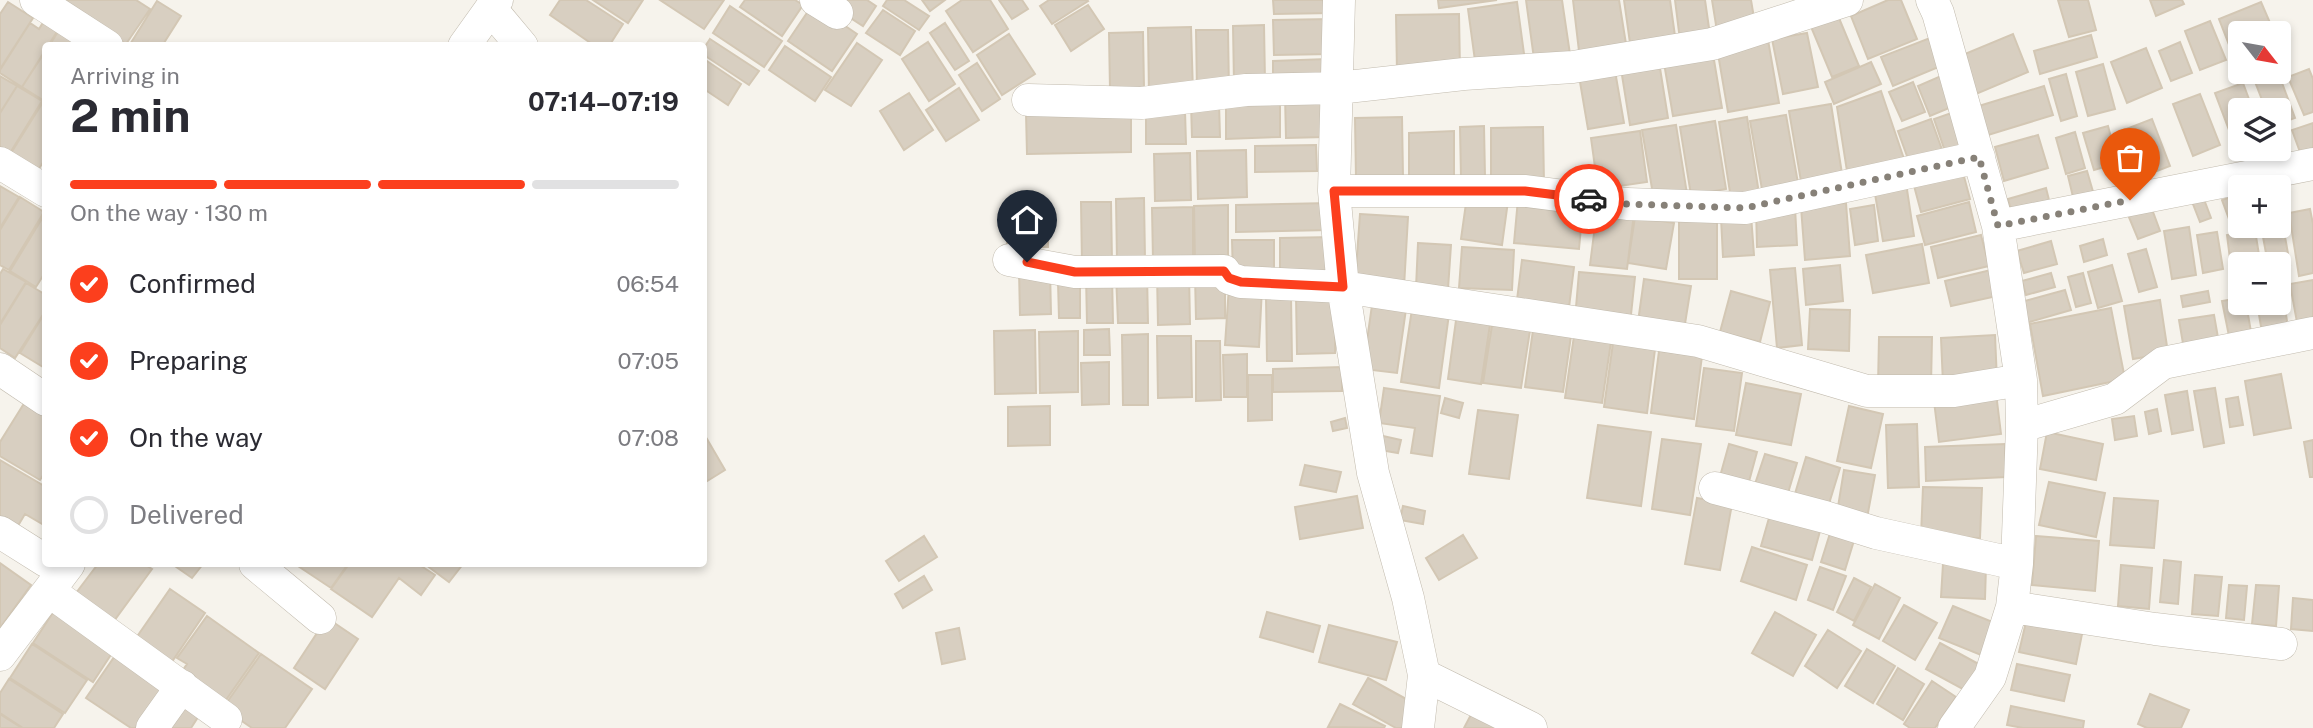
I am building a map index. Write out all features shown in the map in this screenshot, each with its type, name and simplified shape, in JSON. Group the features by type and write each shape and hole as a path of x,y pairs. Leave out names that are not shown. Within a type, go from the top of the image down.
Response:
{"street":[{"path":"36,0 101,42"},
{"path":"1339,0 1334,191 1343,287 1373,473 1408,598 1424,675 1418,728"},
{"path":"1028,100 1142,103 1246,90 1338,88 1464,74 1573,67 1712,44 1847,0"},
{"path":"1933,0 1998,226 2021,380 2017,564 2012,607 1990,677 1954,728"},
{"path":"467,42 494,4 520,42"},
{"path":"1334,191 1525,191 1627,204 1745,208 1979,157"},
{"path":"0,163 42,189"},
{"path":"1998,226 2313,163"},
{"path":"1009,260 1075,272 1224,271 1229,278 1241,282 1343,287 1698,341 1867,391 1954,391 2021,380"},
{"path":"2022,426 2115,399 2163,363 2313,333"},
{"path":"0,369 42,397"},
{"path":"1715,488 1876,533 2017,564"},
{"path":"0,532 42,561"},
{"path":"259,567 320,618"},
{"path":"0,655 55,570 182,686 226,719"},
{"path":"2012,607 2155,629 2281,644"},
{"path":"1424,675 1531,728"},
{"path":"152,728 182,686"}],"building":[{"path":"57,0 136,0 150,9 127,42 123,42"},
{"path":"560,0 586,0 623,24 612,42 589,42 550,15"},
{"path":"593,0 643,0 628,23"},
{"path":"660,0 724,0 704,29"},
{"path":"745,0 795,0 803,5 782,36 740,7"},
{"path":"836,0 867,0 876,6 863,26 832,6"},
{"path":"887,0 904,0 929,16 919,30 883,6"},
{"path":"922,0 945,0 930,11"},
{"path":"962,0 990,0 1008,29 973,52 946,11"},
{"path":"999,0 1022,0 1028,9 1012,19"},
{"path":"1049,0 1088,1 1052,24 1040,6"},
{"path":"1273,0 1333,0 1333,13 1274,14"},
{"path":"1438,0 1497,0 1439,8"},
{"path":"1526,0 1562,0 1571,61 1535,66"},
{"path":"1573,0 1619,0 1626,44 1579,51"},
{"path":"1624,0 1670,0 1675,36 1630,43"},
{"path":"1675,0 1705,0 1710,35 1680,40"},
{"path":"1712,0 1751,0 1755,24 1717,31"},
{"path":"1888,0 1901,0 1917,39 1868,59 1851,16"},
{"path":"2058,0 2088,0 2096,30 2069,37"},
{"path":"2150,0 2182,0 2184,4 2156,16"},
{"path":"157,1 181,16 165,42 131,42"},
{"path":"8,2 33,18 0,69 0,14"},
{"path":"1517,2 1525,61 1476,68 1468,9"},
{"path":"2261,2 2269,21 2228,21 2228,42 2219,19"},
{"path":"813,4 857,34 832,71 788,41"},
{"path":"1088,5 1104,29 1071,51 1055,25"},
{"path":"730,6 782,41 764,67 713,33"},
{"path":"883,10 915,31 900,55 866,33"},
{"path":"1836,11 1859,66 1832,77 1809,22"},
{"path":"1459,14 1460,71 1397,72 1396,15"},
{"path":"1332,19 1332,54 1274,55 1273,20"},
{"path":"44,21 58,30 50,42 42,42 42,55 22,87 0,73 0,70 30,23 39,29"},
{"path":"2210,21 2226,60 2200,70 2185,31"},
{"path":"945,23 969,61 955,70 930,33"},
{"path":"1264,25 1265,82 1234,83 1233,26"},
{"path":"1191,27 1193,93 1149,95 1148,28"},
{"path":"59,30 76,42 52,42"},
{"path":"1196,30 1228,30 1229,91 1197,91"},
{"path":"1143,32 1144,88 1110,89 1109,33"},
{"path":"1807,33 1818,87 1783,94 1772,39"},
{"path":"1009,34 1035,74 1002,95 977,55"},
{"path":"2013,34 2028,72 1976,94 1960,56"},
{"path":"2091,35 2097,57 2040,74 2034,51"},
{"path":"1930,38 1941,66 1893,86 1881,57"},
{"path":"710,39 759,71 749,85 707,57 707,44"},
{"path":"1768,40 1779,103 1728,112 1717,48"},
{"path":"928,42 955,84 929,101 902,59"},
{"path":"2180,42 2192,73 2171,81 2159,51"},
{"path":"857,43 882,60 851,106 825,90"},
{"path":"785,46 831,77 815,101 769,70"},
{"path":"2146,48 2162,88 2127,103 2111,62"},
{"path":"1713,54 1722,108 1673,116 1664,63"},
{"path":"42,56 42,100 22,87"},
{"path":"1327,59 1328,85 1273,86 1273,61"},
{"path":"707,61 741,84 728,105 707,91"},
{"path":"1659,62 1668,118 1630,125 1621,69"},
{"path":"1871,62 1881,84 1834,104 1825,82"},
{"path":"977,63 1000,99 982,111 959,75"},
{"path":"2103,64 2115,109 2088,116 2076,72"},
{"path":"2309,69 2313,79 2313,112 2304,115 2291,84 2291,76"},
{"path":"1615,71 1624,123 1588,129 1579,76"},
{"path":"2066,74 2077,116 2061,121 2049,79"},
{"path":"0,76 17,86 0,113"},
{"path":"1941,76 1954,106 1930,116 1918,86"},
{"path":"1913,82 1925,112 1902,121 1889,92"},
{"path":"2243,84 2249,98 2228,98 2228,127 2215,93"},
{"path":"2256,84 2282,84 2288,98 2261,98"},
{"path":"17,86 42,101 10,153 0,147 0,113"},
{"path":"2044,86 2053,115 1988,135 1979,106"},
{"path":"959,88 979,120 946,141 926,110"},
{"path":"1881,91 1904,159 1847,171 1837,107"},
{"path":"909,93 933,130 904,150 880,111"},
{"path":"2200,94 2220,145 2193,156 2173,104"},
{"path":"1280,96 1280,137 1226,139 1226,97"},
{"path":"1285,96 1324,96 1324,137 1286,138"},
{"path":"1219,103 1220,137 1192,137 1191,104"},
{"path":"42,104 42,164 38,170 11,153"},
{"path":"1831,104 1843,180 1802,187 1789,111"},
{"path":"1131,111 1131,152 1027,154 1026,113"},
{"path":"1185,111 1186,144 1146,144 1146,112"},
{"path":"1957,111 1971,152 1948,160 1934,119"},
{"path":"1786,115 1799,189 1763,195 1750,121"},
{"path":"1402,117 1403,177 1356,178 1355,118"},
{"path":"1747,117 1760,200 1732,205 1719,122"},
{"path":"1931,119 1945,158 1912,170 1898,131"},
{"path":"2152,119 2170,166 2139,178 2121,131"},
{"path":"1715,121 1726,189 1691,195 1680,127"},
{"path":"2313,123 2313,160 2304,163 2292,130"},
{"path":"1676,125 1687,194 1654,200 1642,130"},
{"path":"1484,126 1485,177 1461,177 1460,127"},
{"path":"2108,126 2118,163 2094,170 2083,133"},
{"path":"1543,127 1544,184 1491,185 1491,128"},
{"path":"1454,131 1454,176 1409,177 1409,133"},
{"path":"1640,131 1647,182 1598,189 1591,138"},
{"path":"2075,132 2085,168 2066,174 2056,138"},
{"path":"2038,135 2048,168 2004,181 1995,147"},
{"path":"1316,145 1317,171 1255,172 1255,146"},
{"path":"1246,150 1247,197 1198,199 1197,151"},
{"path":"1190,153 1191,200 1155,201 1154,154"},
{"path":"1962,169 1970,199 1921,212 1913,182"},
{"path":"2087,171 2094,195 2074,201 2068,176"},
{"path":"1906,183 1914,236 1883,241 1874,188"},
{"path":"0,186 19,197 0,228"},
{"path":"2046,188 2051,208 2013,219 2008,199"},
{"path":"2202,194 2211,218 2200,222 2191,199"},
{"path":"1467,196 1508,201 1502,245 1461,239"},
{"path":"20,197 42,211 42,215 9,270 0,265 0,230"},
{"path":"1144,198 1145,260 1117,261 1116,199"},
{"path":"2228,198 2228,216 2222,200"},
{"path":"1518,199 1583,205 1579,249 1514,243"},
{"path":"2149,201 2160,231 2138,239 2126,210"},
{"path":"1081,202 1111,202 1112,262 1082,263"},
{"path":"1969,202 1976,232 1925,245 1917,216"},
{"path":"1330,203 1330,230 1236,232 1236,205"},
{"path":"1846,203 1850,256 1805,260 1801,207"},
{"path":"1007,205 1048,205 1048,247 1007,247"},
{"path":"1228,205 1228,264 1195,264 1194,206"},
{"path":"1874,205 1878,241 1855,245 1850,209"},
{"path":"1193,207 1193,259 1153,260 1152,208"},
{"path":"1795,207 1797,245 1757,247 1756,208"},
{"path":"2310,209 2313,224 2313,273 2299,276 2291,213"},
{"path":"1597,210 1634,214 1627,269 1590,265"},
{"path":"1360,214 1408,217 1404,287 1355,284"},
{"path":"1751,215 1754,255 1723,257 1721,218"},
{"path":"1635,217 1674,223 1666,269 1628,263"},
{"path":"1679,217 1717,217 1717,279 1679,279"},
{"path":"42,219 42,277 36,287 10,271"},
{"path":"2189,227 2196,275 2172,279 2164,231"},
{"path":"2217,232 2223,269 2203,273 2197,235"},
{"path":"1981,235 1989,266 1938,278 1931,247"},
{"path":"2227,235 2228,238 2256,238 2259,252 2229,252"},
{"path":"1333,237 1333,276 1280,278 1280,238"},
{"path":"2263,238 2285,238 2288,252 2266,252"},
{"path":"2103,239 2107,255 2084,262 2080,246"},
{"path":"1232,240 1274,240 1274,275 1233,276"},
{"path":"2051,241 2057,264 2024,273 2017,251"},
{"path":"1418,243 1451,245 1448,289 1416,288"},
{"path":"1922,244 1929,283 1873,293 1866,255"},
{"path":"1462,247 1514,250 1512,290 1459,288"},
{"path":"2146,249 2157,287 2139,292 2128,254"},
{"path":"1522,260 1574,267 1568,315 1516,308"},
{"path":"1840,265 1843,301 1806,305 1803,269"},
{"path":"2112,265 2122,301 2098,308 2088,272"},
{"path":"1795,268 1802,345 1777,348 1770,270"},
{"path":"3,269 26,282 0,324 0,274"},
{"path":"1050,269 1051,314 1020,315 1019,271"},
{"path":"1991,270 1997,296 1951,306 1945,281"},
{"path":"1579,272 1635,277 1630,324 1575,319"},
{"path":"1147,273 1148,323 1118,323 1116,274"},
{"path":"1189,273 1190,324 1158,325 1157,274"},
{"path":"2051,273 2055,287 2026,295 2022,281"},
{"path":"2083,273 2091,303 2076,307 2068,277"},
{"path":"1112,275 1113,323 1087,323 1086,276"},
{"path":"1195,276 1225,276 1225,318 1196,319"},
{"path":"1644,279 1691,286 1684,330 1638,322"},
{"path":"2313,280 2313,330 2299,333 2291,284"},
{"path":"1080,281 1080,318 1059,318 1058,282"},
{"path":"26,283 42,293 42,316 15,358 0,348 0,325"},
{"path":"1229,286 1262,288 1259,347 1225,345"},
{"path":"2065,290 2071,310 2026,323 2021,302"},
{"path":"1731,291 1770,302 1760,342 1720,332"},
{"path":"2208,291 2210,302 2183,307 2181,296"},
{"path":"1335,295 1335,353 1297,354 1296,296"},
{"path":"1291,296 1292,361 1267,361 1266,297"},
{"path":"2160,300 2168,353 2133,359 2124,306"},
{"path":"2228,300 2228,315 2248,315 2251,332 2229,336 2222,301"},
{"path":"1372,305 1406,309 1397,373 1363,369"},
{"path":"2111,308 2125,379 2043,396 2030,324"},
{"path":"1412,309 1449,314 1439,388 1401,382"},
{"path":"1810,309 1850,310 1849,351 1808,349"},
{"path":"1457,313 1491,318 1481,384 1448,379"},
{"path":"2214,315 2220,349 2185,355 2179,320"},
{"path":"2259,315 2286,315 2289,334 2263,338"},
{"path":"42,317 42,366 20,353"},
{"path":"1493,319 1531,324 1521,388 1483,383"},
{"path":"1534,323 1572,329 1563,392 1525,387"},
{"path":"1109,329 1110,355 1084,355 1084,330"},
{"path":"1035,330 1036,393 995,394 994,331"},
{"path":"1078,331 1078,392 1040,393 1039,332"},
{"path":"1148,334 1148,405 1123,405 1122,335"},
{"path":"1995,335 1997,381 1943,384 1941,338"},
{"path":"1157,336 1191,336 1192,397 1158,398"},
{"path":"1574,336 1611,342 1602,403 1565,398"},
{"path":"1879,337 1932,337 1931,386 1878,386"},
{"path":"1196,341 1220,341 1221,400 1196,401"},
{"path":"1613,343 1655,349 1647,413 1604,407"},
{"path":"1659,351 1702,356 1694,419 1651,413"},
{"path":"1247,354 1247,397 1224,397 1223,355"},
{"path":"1109,362 1109,404 1082,405 1081,363"},
{"path":"1342,367 1342,391 1273,392 1273,369"},
{"path":"1704,368 1742,373 1734,431 1696,426"},
{"path":"2281,374 2291,428 2254,435 2245,381"},
{"path":"1248,375 1272,375 1272,420 1248,421"},
{"path":"1746,383 1801,394 1791,445 1736,435"},
{"path":"1384,388 1440,396 1432,456 1411,453 1415,428 1379,423"},
{"path":"2215,388 2224,443 2204,447 2194,391"},
{"path":"2187,391 2193,430 2172,434 2165,395"},
{"path":"1996,393 2001,434 1939,442 1934,401"},
{"path":"28,397 42,406 40,480 0,456 0,442"},
{"path":"2238,397 2243,425 2230,427 2226,399"},
{"path":"1445,398 1463,403 1459,418 1441,413"},
{"path":"1050,406 1050,445 1008,446 1008,407"},
{"path":"1849,406 1883,414 1871,468 1837,461"},
{"path":"2157,409 2161,431 2149,434 2145,412"},
{"path":"1478,410 1518,415 1509,479 1469,474"},
{"path":"2134,416 2137,436 2115,440 2112,419"},
{"path":"1345,418 1347,428 1333,431 1331,422"},
{"path":"1917,424 1919,487 1888,488 1886,425"},
{"path":"1598,425 1651,432 1641,506 1587,498"},
{"path":"2047,432 2103,444 2096,480 2040,469"},
{"path":"1383,436 1401,440 1398,453 1380,450"},
{"path":"707,439 725,470 707,481"},
{"path":"1662,439 1701,444 1690,515 1652,509"},
{"path":"2313,440 2313,477 2310,477 2304,442"},
{"path":"1729,444 1757,452 1747,489 1719,480"},
{"path":"2005,444 2006,477 1926,481 1925,447"},
{"path":"1765,454 1797,463 1785,503 1752,493"},
{"path":"1806,457 1840,468 1828,507 1794,497"},
{"path":"0,460 42,485 42,524 25,514 16,529 0,519"},
{"path":"1305,465 1341,472 1336,492 1300,485"},
{"path":"1844,470 1875,475 1867,518 1837,513"},
{"path":"2049,482 2105,493 2096,537 2039,525"},
{"path":"1923,487 1982,488 1980,538 1921,536"},
{"path":"1357,496 1363,528 1300,539 1295,507"},
{"path":"1697,498 1732,504 1720,570 1685,564"},
{"path":"2114,498 2158,501 2154,548 2110,545"},
{"path":"1403,506 1425,511 1423,524 1400,520"},
{"path":"1771,511 1822,524 1812,560 1761,546"},
{"path":"1832,527 1856,534 1845,570 1821,562"},
{"path":"1463,535 1477,558 1439,580 1426,558"},
{"path":"924,536 937,557 899,581 886,561"},
{"path":"2036,536 2099,541 2095,591 2032,585"},
{"path":"1752,547 1807,565 1796,600 1741,581"},
{"path":"2164,560 2181,562 2178,604 2160,602"},
{"path":"0,563 31,585 0,628"},
{"path":"1943,564 1986,566 1985,599 1941,597"},
{"path":"2121,565 2152,568 2149,609 2118,606"},
{"path":"96,567 152,569 111,625 73,597"},
{"path":"176,567 201,567 192,578"},
{"path":"300,567 346,567 331,588"},
{"path":"347,567 423,567 435,575 421,595 399,578 372,617 331,589"},
{"path":"429,567 461,567 449,582"},
{"path":"1820,567 1846,576 1833,610 1808,600"},
{"path":"2195,575 2222,577 2218,616 2192,614"},
{"path":"924,576 932,590 903,608 895,594"},
{"path":"1854,578 1871,587 1854,621 1837,612"},
{"path":"1875,584 1900,598 1879,639 1853,625"},
{"path":"2229,585 2247,586 2244,620 2226,618"},
{"path":"2256,585 2279,586 2276,626 2252,624"},
{"path":"170,589 205,613 169,666 134,641"},
{"path":"2293,598 2313,600 2313,631 2291,629"},
{"path":"1904,605 1937,623 1915,660 1883,641"},
{"path":"1953,606 2000,625 1986,657 1939,638"},
{"path":"56,608 116,647 93,682 33,643"},
{"path":"1267,612 1320,626 1313,652 1260,637"},
{"path":"1775,612 1816,635 1793,676 1752,653"},
{"path":"207,616 259,653 221,707 178,677 187,664 177,658"},
{"path":"327,618 358,639 325,689 294,668"},
{"path":"2026,622 2082,634 2076,664 2019,652"},
{"path":"1329,625 1397,642 1386,680 1319,662"},
{"path":"959,628 965,659 942,664 936,633"},
{"path":"1828,630 1861,651 1837,688 1805,666"},
{"path":"1940,643 1984,667 1970,693 1926,669"},
{"path":"32,644 87,680 65,713 10,678"},
{"path":"1867,649 1895,666 1873,703 1845,686"},
{"path":"119,650 174,687 147,728 131,728 86,698"},
{"path":"261,654 312,689 285,728 252,728 223,708"},
{"path":"2017,664 2070,675 2064,701 2011,690"},
{"path":"1898,668 1924,684 1903,720 1877,704"},
{"path":"1368,678 1417,705 1404,728 1396,728 1353,704"},
{"path":"9,679 63,714 54,728 23,728 0,713 0,693"},
{"path":"1932,681 1956,697 1935,728 1910,728 1904,724"},
{"path":"2150,694 2189,710 2181,728 2147,728 2138,724"},
{"path":"183,704 200,714 191,728 167,728"},
{"path":"1340,704 1385,726 1384,728 1328,727"},
{"path":"2011,706 2084,721 2083,728 2023,728 2007,725"},
{"path":"1475,707 1518,728 1464,728"},
{"path":"0,714 22,728 0,728"}],"way so far":[{"path":"1589,199 1627,204 1745,208 1979,157 1998,226 2130,200"}],"route":[{"path":"1027,262 1075,272 1224,271 1229,278 1241,282 1343,287 1334,191 1525,191 1589,199"}]}
